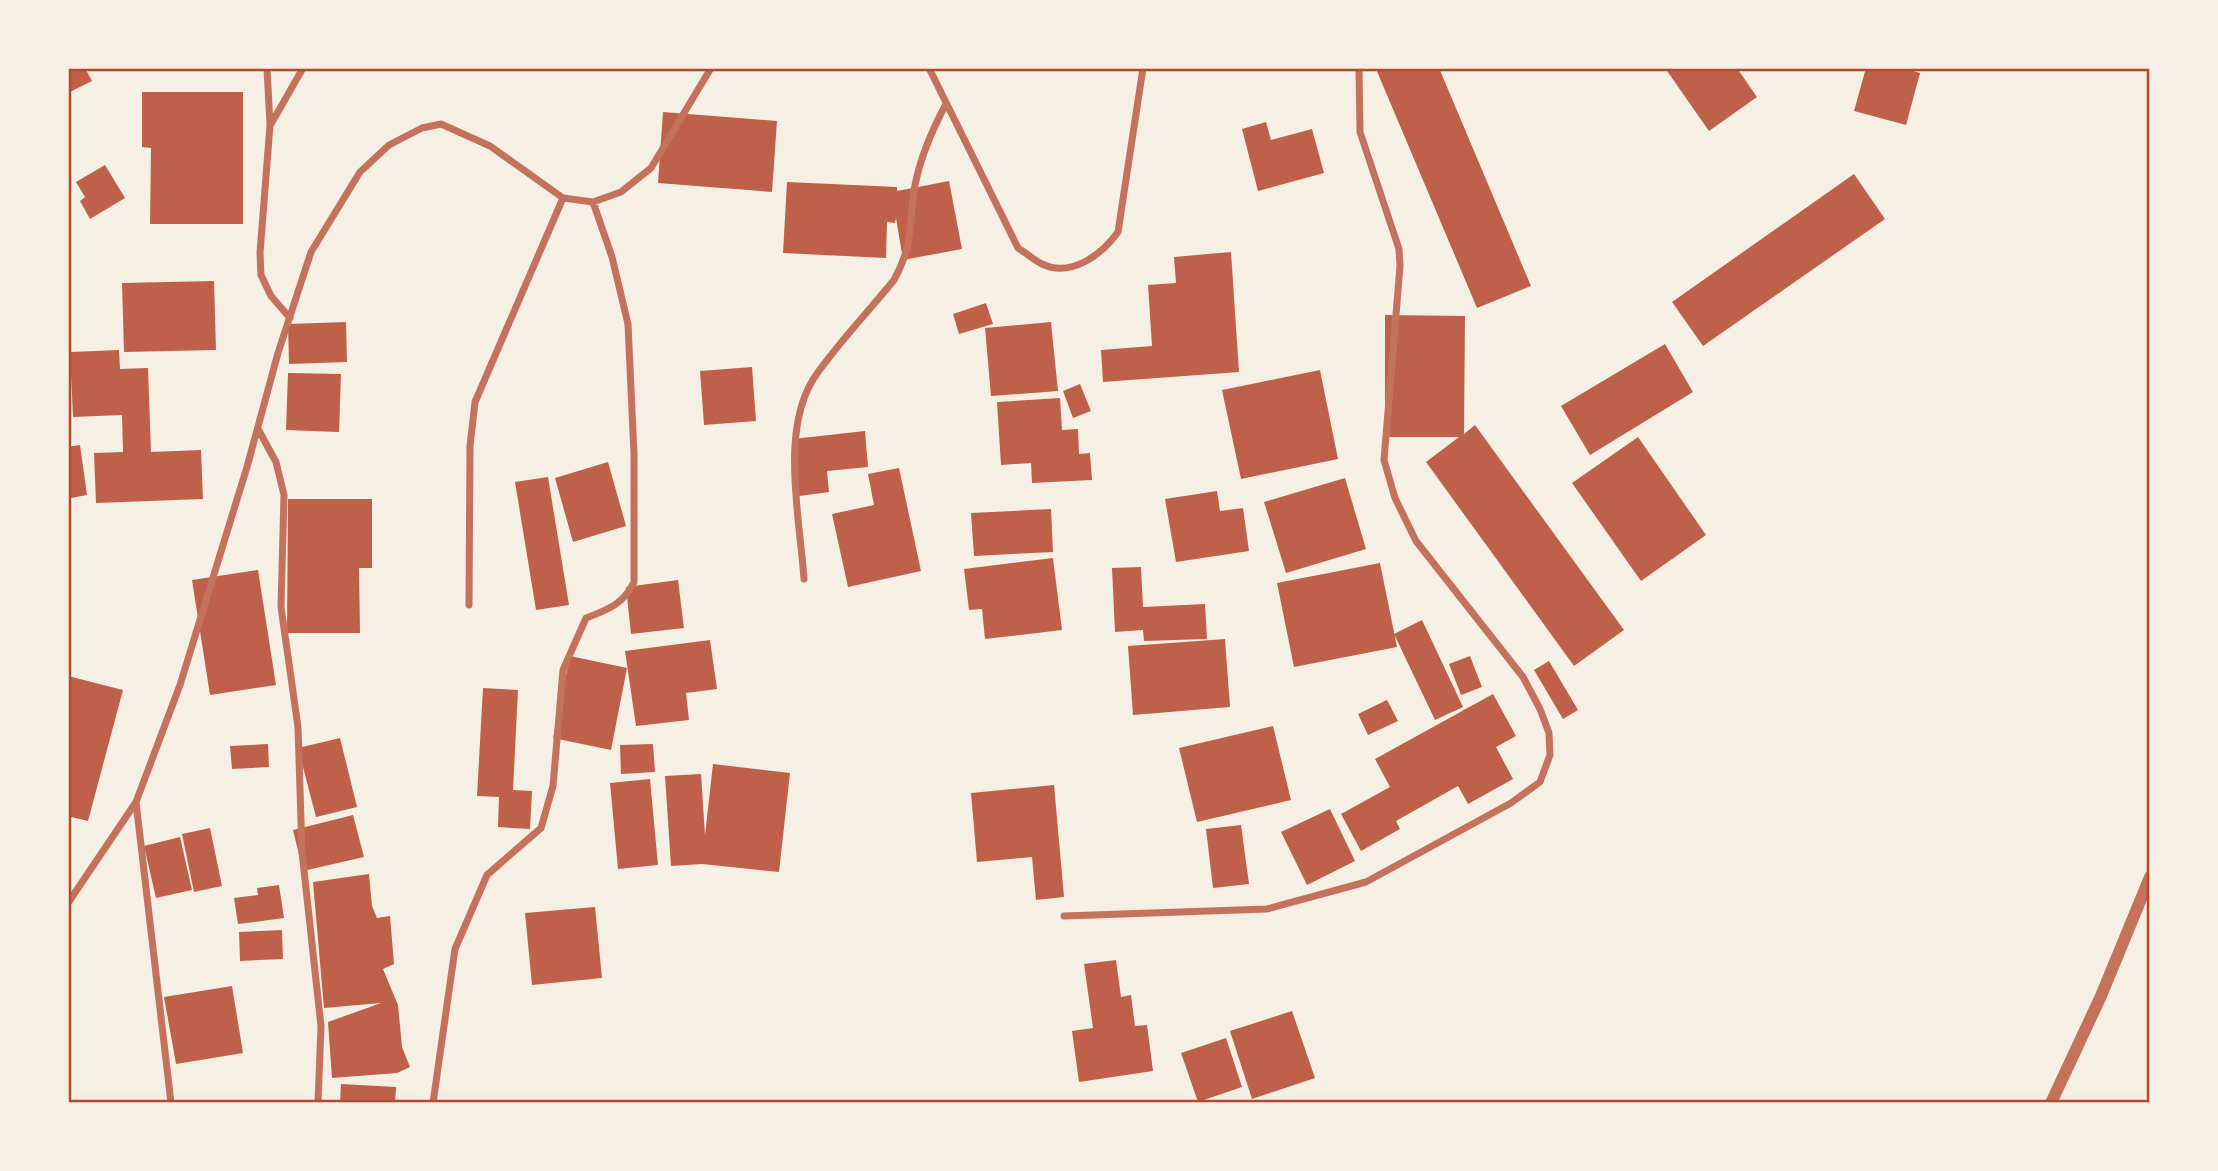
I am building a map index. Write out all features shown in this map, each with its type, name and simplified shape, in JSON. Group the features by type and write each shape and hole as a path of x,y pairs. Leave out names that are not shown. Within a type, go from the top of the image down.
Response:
{"street":[{"path":"267,68 270,125 260,253 261,275 271,296 290,318"},
{"path":"270,125 303,68"},
{"path":"68,903 136,802 180,685 311,253 360,172 388,145 422,128 440,124 490,146 563,198 593,202 621,192 651,168 711,68"},
{"path":"929,68 1018,248 1042,264 1061,269 1084,262 1104,251 1118,232 1143,68"},
{"path":"1063,916 1267,909 1366,882 1511,803 1540,782 1550,755 1549,733 1541,709 1523,677 1416,541 1387,472 1384,460 1401,266 1398,249 1360,132 1359,68"},
{"path":"804,579 794,446 798,418 815,377 894,280 901,266 911,242 915,186 926,142 946,104"},
{"path":"470,606 470,446 475,402 563,198"},
{"path":"433,1103 455,949 487,875 541,828 550,796 563,670 572,643 586,618 612,609 629,594 634,582 628,324 612,257 593,202"},
{"path":"257,429 276,462 284,495 281,607 298,727 302,852 321,1026 318,1103"},
{"path":"136,802 171,1103"},
{"path":"2051,1103 2101,996 2150,877"}],"building":[{"path":"68,68 85,68 92,81 68,93"},
{"path":"1439,68 1531,286 1477,308 1376,69"},
{"path":"1665,68 1737,68 1757,97 1709,131"},
{"path":"1866,68 1904,68 1920,73 1906,125 1854,111"},
{"path":"142,92 243,92 243,224 150,224 151,148 142,147"},
{"path":"663,112 777,121 772,192 658,183"},
{"path":"1266,122 1271,140 1312,129 1324,173 1258,191 1242,129"},
{"path":"105,165 125,198 90,219 80,201 85,197 76,182"},
{"path":"1854,174 1885,219 1703,346 1672,302"},
{"path":"949,181 962,249 903,260 896,218 895,223 887,222 886,258 783,253 787,182 897,187 897,191"},
{"path":"1231,252 1239,372 1103,382 1101,350 1152,346 1148,285 1176,283 1174,257"},
{"path":"214,281 216,350 124,352 122,283"},
{"path":"986,303 993,324 959,334 953,314"},
{"path":"1385,315 1465,316 1464,434 1475,425 1624,630 1574,666 1426,462 1459,437 1385,437"},
{"path":"346,322 347,362 289,364 288,324"},
{"path":"1051,322 1058,391 991,396 985,328"},
{"path":"1665,344 1693,392 1590,455 1561,406"},
{"path":"119,350 120,369 148,368 151,452 201,450 203,499 96,503 94,453 123,452 122,415 73,417 70,352"},
{"path":"752,367 756,421 704,425 700,371"},
{"path":"1320,370 1338,459 1241,479 1222,390"},
{"path":"288,373 341,374 339,432 286,430"},
{"path":"1080,384 1091,411 1073,418 1063,391"},
{"path":"1060,398 1062,430 1078,429 1079,454 1090,453 1092,480 1032,483 1031,463 1001,465 997,402"},
{"path":"865,431 868,467 827,471 829,492 799,496 793,439"},
{"path":"1638,437 1706,535 1641,581 1572,483"},
{"path":"80,445 87,495 71,498 68,447"},
{"path":"608,462 626,526 573,542 555,478"},
{"path":"899,468 921,571 848,587 832,514 874,505 868,474"},
{"path":"548,477 569,605 536,610 515,482"},
{"path":"1345,478 1366,549 1286,573 1264,502"},
{"path":"1217,491 1220,511 1243,508 1249,551 1176,562 1165,499"},
{"path":"288,499 372,499 372,568 359,568 360,633 287,633"},
{"path":"1051,509 1053,552 974,556 971,513"},
{"path":"1053,558 1062,630 985,639 982,609 969,610 964,569"},
{"path":"1380,563 1397,647 1294,667 1277,583"},
{"path":"1141,567 1143,607 1205,604 1207,639 1144,641 1143,630 1115,632 1112,568"},
{"path":"258,570 276,685 210,695 192,580"},
{"path":"678,580 684,628 631,634 626,587"},
{"path":"1422,620 1463,707 1435,720 1394,634"},
{"path":"1225,639 1230,707 1133,715 1128,646"},
{"path":"710,640 717,689 686,693 689,720 636,726 625,651"},
{"path":"570,656 627,668 611,750 553,738"},
{"path":"1470,656 1482,687 1461,695 1449,664"},
{"path":"1549,661 1578,710 1563,719 1534,670"},
{"path":"68,676 123,690 88,821 71,817 69,824"},
{"path":"483,688 518,690 513,790 532,791 530,829 498,827 499,797 477,796"},
{"path":"1493,694 1516,736 1496,747 1513,779 1468,804 1458,786 1396,821 1400,829 1361,851 1341,814 1390,787 1375,759"},
{"path":"1387,700 1398,721 1368,735 1358,714"},
{"path":"1273,726 1291,800 1197,822 1179,748"},
{"path":"340,738 357,807 316,817 298,748"},
{"path":"268,744 269,767 232,769 230,746"},
{"path":"653,744 655,772 621,774 620,745"},
{"path":"713,764 790,773 779,872 702,864 671,866 665,776 701,774 705,835"},
{"path":"650,779 658,865 618,869 610,783"},
{"path":"1054,785 1064,897 1036,900 1032,857 977,862 971,793"},
{"path":"1330,809 1355,861 1307,885 1281,832"},
{"path":"353,815 364,857 303,871 293,830"},
{"path":"1241,825 1249,884 1213,888 1206,829"},
{"path":"210,828 222,886 194,892 182,834"},
{"path":"180,837 192,890 156,898 144,846"},
{"path":"369,874 372,906 377,918 390,916 394,964 383,969 398,1005 402,1047 410,1067 397,1073 332,1078 328,1022 381,1003 324,1008 313,882"},
{"path":"279,885 284,918 238,924 234,898 258,895 257,888"},
{"path":"595,907 602,978 532,985 525,913"},
{"path":"282,930 283,959 240,961 239,932"},
{"path":"1116,960 1121,997 1131,995 1135,1026 1147,1025 1153,1071 1079,1082 1072,1031 1093,1028 1084,964"},
{"path":"232,986 243,1053 176,1064 164,997"},
{"path":"1292,1011 1315,1078 1252,1099 1230,1031"},
{"path":"1226,1038 1242,1087 1198,1102 1181,1053"},
{"path":"341,1084 396,1087 395,1103 340,1103"}]}
